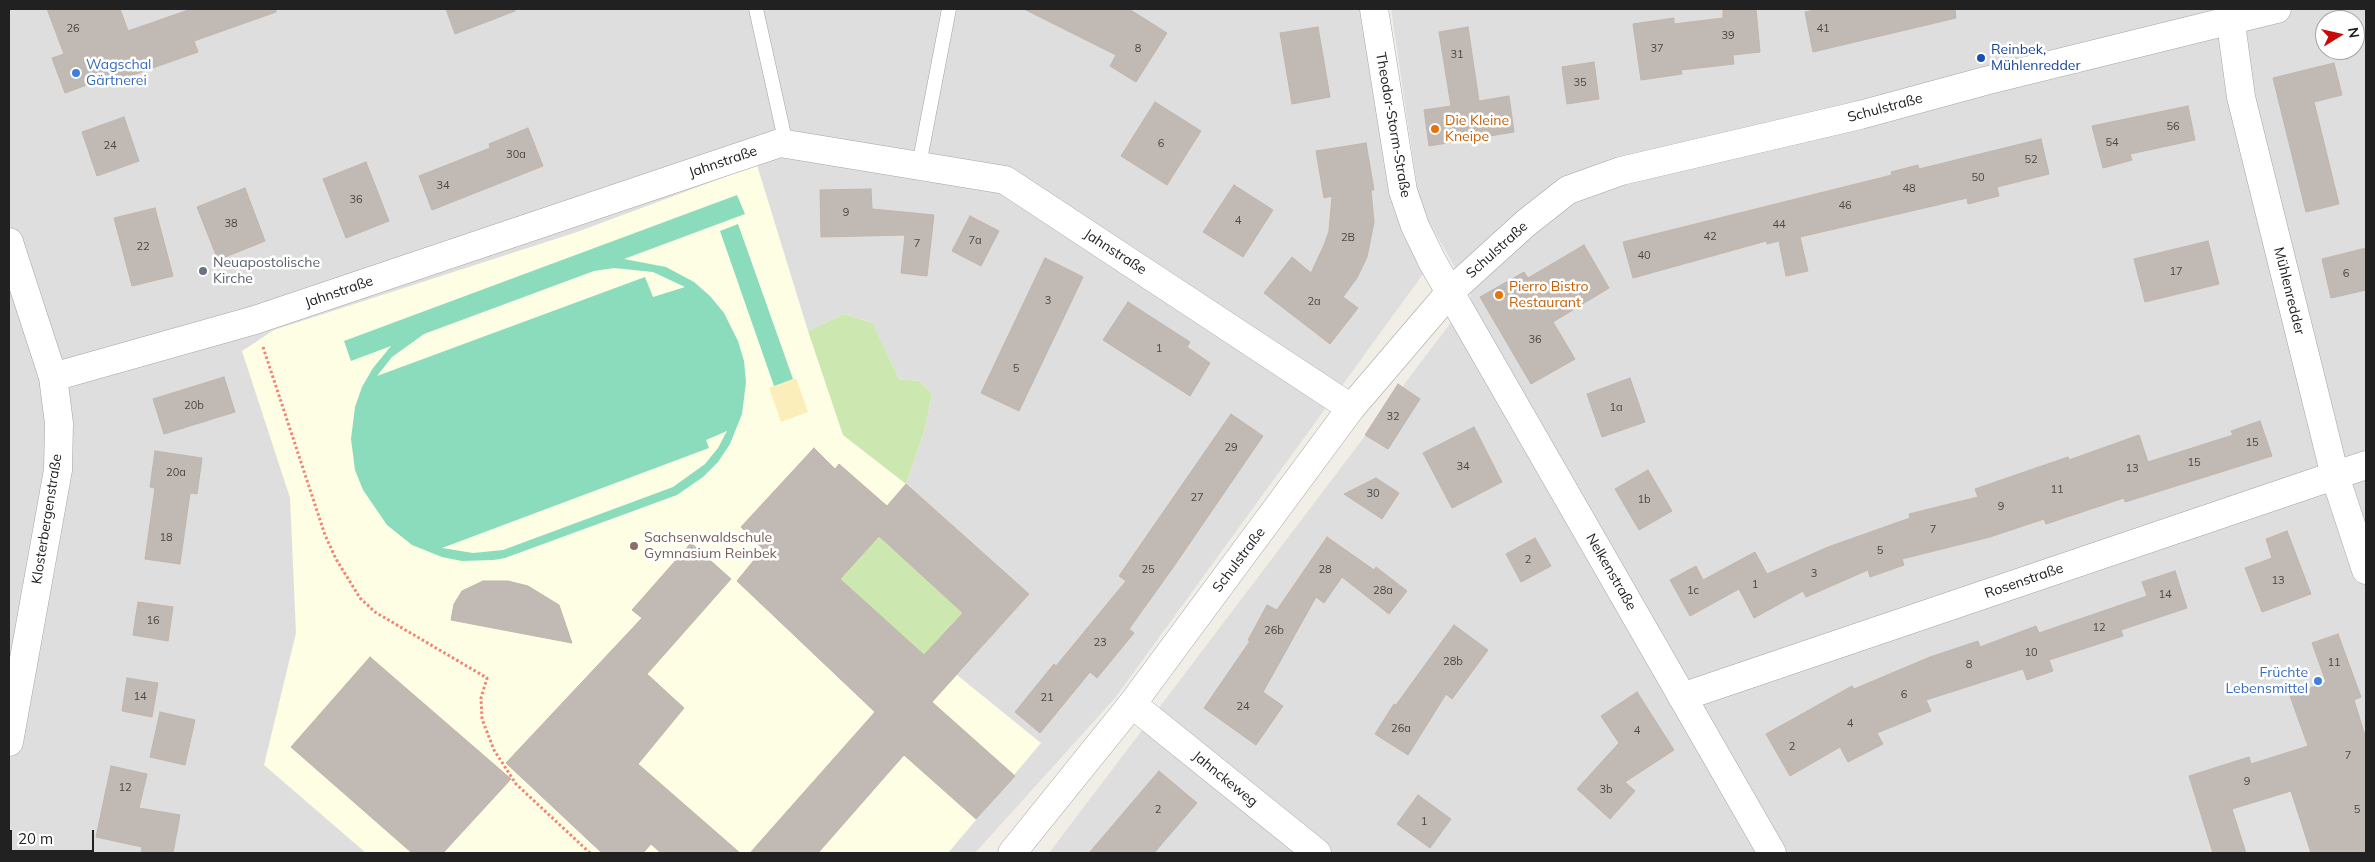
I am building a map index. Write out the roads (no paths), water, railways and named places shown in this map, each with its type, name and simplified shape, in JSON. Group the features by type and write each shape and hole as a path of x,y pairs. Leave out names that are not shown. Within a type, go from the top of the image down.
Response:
{"street":[{"name":"Theodor-Storm-Straße","path":"1374,9 1406,200 1432,261 1450,292"},
{"name":"Schulstraße","path":"1012,853 1132,704 1351,408 1450,292 1526,223 1568,190 1621,172 1860,115 2229,15 2277,9"},
{"name":"Mühlenredder","path":"2229,15 2241,97 2335,476 2366,570"},
{"name":"Jahnstraße","path":"53,377 255,320 780,143 1005,180 1351,408"},
{"name":"Klosterbergenstraße","path":"9,242 53,377 59,422 58,470 9,742"},
{"name":"Nelkenstraße","path":"1450,292 1772,853"},
{"name":"Rosenstraße","path":"1682,697 2366,465"},
{"name":"Jahnckeweg","path":"1132,704 1317,853"}],"lane":[{"path":"756,9 786,144"},
{"path":"919,165 949,9"}],"place":[{"name":"Reinbek, Mühlenredder","path":"1981,58"},
{"name":"Wagschal Gärtnerei","path":"76,73"},
{"name":"Die Kleine Kneipe","path":"1435,129"},
{"name":"Neuapostolische Kirche","path":"203,271"},
{"name":"Pierro Bistro Restaurant","path":"1499,295"},
{"name":"Sachsenwaldschule Gymnasium Reinbek","path":"634,546"},
{"name":"Früchte Lebensmittel","path":"2318,681"}]}
